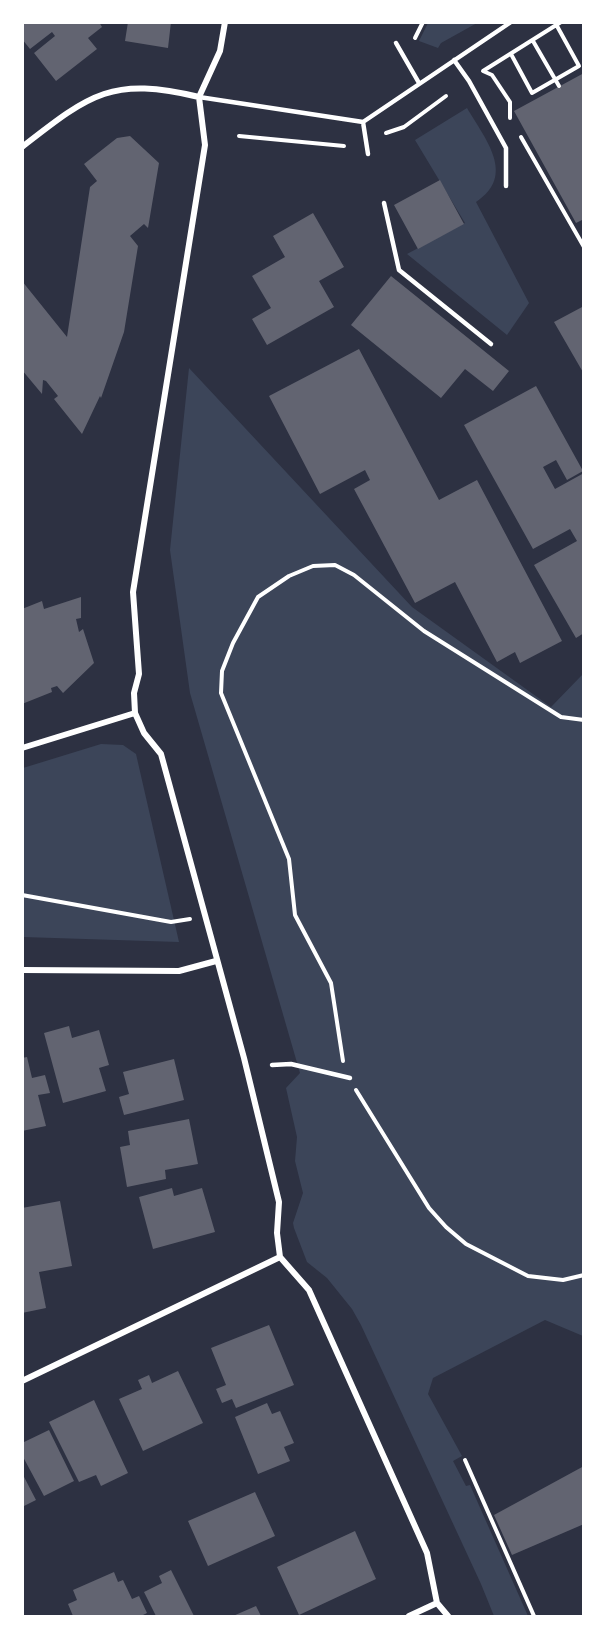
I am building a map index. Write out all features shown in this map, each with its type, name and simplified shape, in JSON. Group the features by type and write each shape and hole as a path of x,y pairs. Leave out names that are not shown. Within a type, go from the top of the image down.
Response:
{"street":[{"path":"225,22 220,51 199,97 205,145 133,592 139,674 134,693 135,713 144,733 161,754 244,1058 279,1203 277,1233 280,1257 309,1290 427,1553 437,1603 448,1617"},
{"path":"22,147 72,107 117,90 140,87 162,88 199,97"},
{"path":"22,748 135,713"},
{"path":"22,970 179,971 216,961"},
{"path":"22,1381 280,1257"},
{"path":"409,1617 437,1603"}],"lane":[{"path":"199,97 363,122 512,22"},
{"path":"396,43 419,83"},
{"path":"454,60 469,81 506,148 506,186"},
{"path":"363,122 368,154"},
{"path":"384,203 399,270 491,344"},
{"path":"272,1065 291,1064 350,1078"}],"path":[{"path":"415,38 423,22"},
{"path":"511,54 532,93 579,66 559,25 483,70 492,75 510,102 509,116 514,126"},
{"path":"533,41 559,86"},
{"path":"386,133 404,127 446,96"},
{"path":"239,136 344,146"},
{"path":"520,136 584,247"},
{"path":"584,720 561,717 551,711 424,631 354,575 335,564 313,566 289,576 258,597 232,643 222,671 221,693 289,859 291,903 295,915 331,982 336,1004 340,1053 350,1078 429,1208 466,1244 528,1276 562,1280 584,1275"},
{"path":"22,895 171,922 206,917"},
{"path":"465,1460 534,1617"}],"shaded area":[{"path":"428,22 477,23 441,43 438,48 419,41"},
{"path":"467,108 489,144 496,169 494,180 488,191 476,202 529,303 507,335 407,254 465,223 415,140"},
{"path":"189,368 412,607 551,707 583,674 583,1336 545,1320 433,1378 428,1394 462,1456 453,1461 466,1486 470,1485 528,1616 494,1616 361,1325 352,1309 327,1278 307,1262 294,1228 293,1223 303,1193 295,1161 297,1137 286,1088 300,1073 190,693 170,550"},
{"path":"101,744 123,745 136,754 179,942 23,937 23,768"}],"building":[{"path":"22,22 99,22 102,27 88,38 97,49 56,81 34,53 55,36 52,32 30,49 22,39"},
{"path":"128,22 171,22 168,48 125,41"},
{"path":"584,73 584,219 576,223 514,111"},
{"path":"130,136 159,163 148,228 144,224 130,236 138,246 124,332 101,398 100,396 82,434 54,399 58,396 46,381 43,380 42,394 22,370 22,281 67,337 90,187 97,181 84,164 117,138"},
{"path":"440,180 464,224 418,249 394,205"},
{"path":"313,213 344,267 319,281 334,307 267,345 252,319 271,308 252,276 285,257 273,236"},
{"path":"391,276 509,371 493,391 465,369 441,398 351,325"},
{"path":"584,306 584,374 554,322"},
{"path":"359,349 439,500 477,480 562,641 520,663 515,652 497,662 455,582 415,603 354,489 370,480 365,470 320,494 269,396"},
{"path":"536,386 583,471 567,480 556,460 543,467 555,489 584,473 584,633 576,638 534,565 577,541 570,529 533,549 464,425"},
{"path":"81,597 81,618 76,619 79,632 83,629 94,663 63,693 57,686 51,688 52,692 22,704 22,609 42,601 44,609"},
{"path":"69,1026 72,1038 99,1030 109,1065 99,1068 106,1091 63,1103 44,1033"},
{"path":"27,1057 32,1078 45,1075 50,1093 38,1095 46,1126 22,1131 22,1058"},
{"path":"174,1059 184,1100 124,1115 119,1097 129,1094 123,1072"},
{"path":"189,1119 198,1164 165,1170 166,1179 127,1187 120,1147 130,1145 128,1131"},
{"path":"172,1188 174,1196 202,1188 215,1232 153,1249 139,1197"},
{"path":"60,1201 72,1266 39,1272 46,1308 22,1313 22,1208"},
{"path":"269,1325 294,1385 236,1408 232,1399 222,1403 216,1389 226,1385 211,1348"},
{"path":"178,1371 203,1423 143,1451 119,1399 142,1389 138,1380 149,1375 152,1383"},
{"path":"94,1400 128,1473 101,1486 96,1475 79,1482 49,1422"},
{"path":"267,1403 272,1414 280,1411 294,1443 284,1447 290,1461 258,1474 235,1417"},
{"path":"49,1430 74,1481 44,1496 22,1455 22,1443"},
{"path":"584,1466 584,1524 512,1555 494,1515"},
{"path":"22,1473 36,1500 22,1507"},
{"path":"255,1492 275,1536 208,1566 188,1521"},
{"path":"355,1531 376,1579 299,1615 277,1567"},
{"path":"171,1570 194,1616 156,1616 144,1592 162,1583 159,1576"},
{"path":"114,1572 118,1582 123,1580 132,1599 139,1596 147,1613 141,1616 73,1616 68,1604 77,1600 73,1590"},
{"path":"256,1606 261,1616 233,1616"}]}
